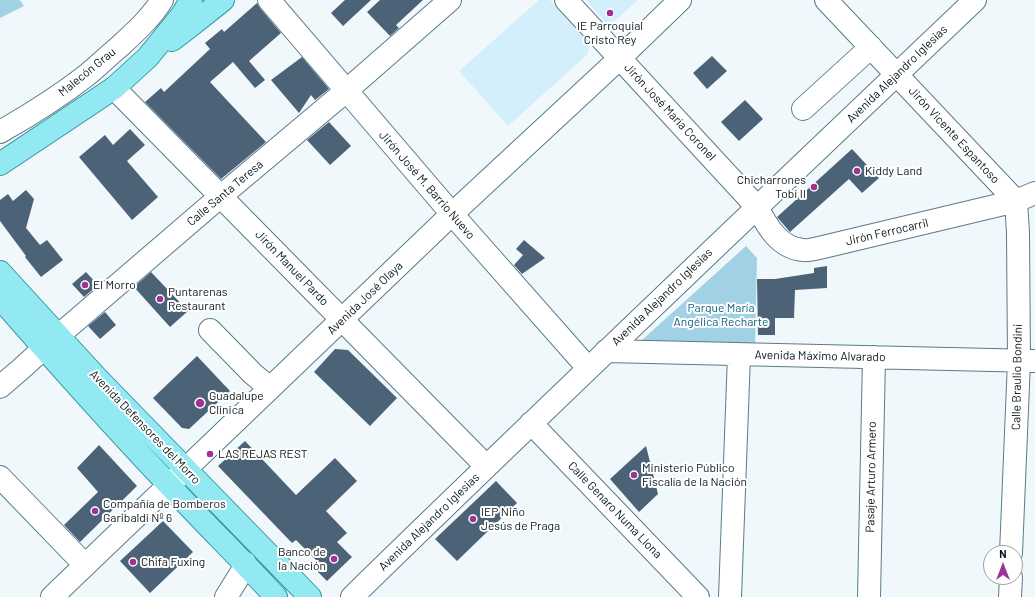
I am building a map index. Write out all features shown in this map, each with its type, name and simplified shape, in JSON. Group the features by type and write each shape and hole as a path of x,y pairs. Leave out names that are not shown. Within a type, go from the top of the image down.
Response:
{"main road":[{"path":"148,57 182,15 191,0"},
{"path":"0,164 114,88 148,57 189,28 223,0"},
{"name":"Avenida Defensores del Morro","path":"0,272 99,411 276,597"},
{"name":"Avenida Defensores del Morro","path":"0,298 51,342 96,377 310,597"}],"street":[{"name":"Malecón Grau","path":"0,132 59,96 89,74 156,11 162,0"},
{"name":"Jirón José M. Barrio Nuevo","path":"269,0 452,214 588,368"},
{"name":"Calle Santa Teresa","path":"0,387 450,0"},
{"name":"Jirón José María Coronel","path":"566,0 757,207"},
{"name":"Avenida José Olaya","path":"52,597 452,214 620,58 680,0"},
{"name":"Avenida Alejandro Iglesias","path":"352,597 588,368 975,0"},
{"name":"Jirón Vicente Espantoso","path":"831,2 896,75 1025,197"},
{"path":"803,109 871,47"},
{"name":"Jirón Manuel Pardo","path":"114,88 486,466"},
{"name":"Jirón Ferrocarril","path":"757,207 764,221 778,239 794,249 805,251 1025,197"},
{"name":"Calle Braulio Bondini","path":"1012,545 1027,361 1018,233 1025,197"},
{"path":"210,330 253,374 270,388"},
{"name":"Avenida Máximo Alvarado","path":"606,351 1027,361"},
{"path":"730,597 739,354"},
{"name":"Pasaje Arturo Armero","path":"869,597 874,358"},
{"name":"Calle Genaro Numa Llona","path":"531,423 698,597"},
{"path":"0,477 85,565"},
{"path":"226,597 241,573 245,563"},
{"path":"1010,585 1010,597"}],"shaded area":[{"path":"539,0 550,0 589,44 588,54 508,126 459,71"},
{"name":"IE Parroquial Cristo Rey","path":"586,0 638,0 609,26"}],"green space":[{"path":"0,0 20,0 24,6 0,18"},
{"name":"Parque María Angélica Recharte","path":"746,246 757,258 755,350 641,342 642,340"}],"building":[{"path":"345,0 371,0 343,26 331,13"},
{"path":"380,0 423,0 396,25 399,28 390,36 367,12"},
{"path":"257,3 281,33 249,61 265,80 255,88 233,62 210,82 266,142 221,179 145,102 161,88 164,92 210,49 205,43 222,29 224,32"},
{"path":"712,56 727,71 707,89 693,73"},
{"path":"302,57 329,89 315,100 311,95 299,113 271,80"},
{"path":"745,100 763,119 739,141 721,122"},
{"path":"329,122 351,146 330,165 307,140"},
{"path":"130,129 145,145 127,161 158,197 132,220 79,157 105,135 113,145"},
{"path":"852,149 879,178 862,193 849,179 790,232 777,217"},
{"path":"26,190 34,199 26,228 40,245 47,240 63,260 41,277 0,221 0,200 8,194 13,201"},
{"path":"524,240 545,258 522,274 514,265 523,255 516,249"},
{"path":"827,266 827,288 795,290 794,318 775,318 775,335 758,335 757,279 775,279 814,273 814,268"},
{"name":"El Morro","path":"86,272 98,285 84,297 72,284"},
{"name":"Puntarenas Restaurant","path":"151,272 188,311 170,327 134,287"},
{"path":"105,312 116,325 100,339 88,326"},
{"path":"335,349 348,350 397,398 370,426 314,372"},
{"path":"197,356 230,391 189,429 182,428 153,398"},
{"path":"245,441 296,495 335,458 357,481 326,511 347,533 337,542 352,557 327,581 312,566 317,561 296,540 292,543 218,466"},
{"name":"Compañía de Bomberos Garibaldi Nº 6","path":"99,445 137,486 80,542 64,525 98,492 77,468"},
{"name":"Ministerio Público Fiscalía de la Nación","path":"646,446 658,494 639,512 610,479"},
{"path":"496,481 517,503 457,561 435,539"},
{"path":"163,521 193,552 150,593 120,561"}],"place":[{"name":"IE Parroquial Cristo Rey","path":"610,13"},
{"name":"Kiddy Land","path":"857,171"},
{"name":"Chicharrones Tobi II","path":"814,187"},
{"name":"El Morro","path":"85,285"},
{"name":"Puntarenas Restaurant","path":"160,299"},
{"name":"Guadalupe Clinica","path":"200,403"},
{"name":"LAS REJAS REST","path":"210,454"},
{"name":"Ministerio Público Fiscalía de la Nación","path":"634,475"},
{"name":"Compañía de Bomberos Garibaldi Nº 6","path":"95,511"},
{"name":"IEP Niño Jesús de Praga","path":"473,519"},
{"name":"Banco de la Nación","path":"334,559"},
{"name":"Chifa Fuxing","path":"133,562"}]}
